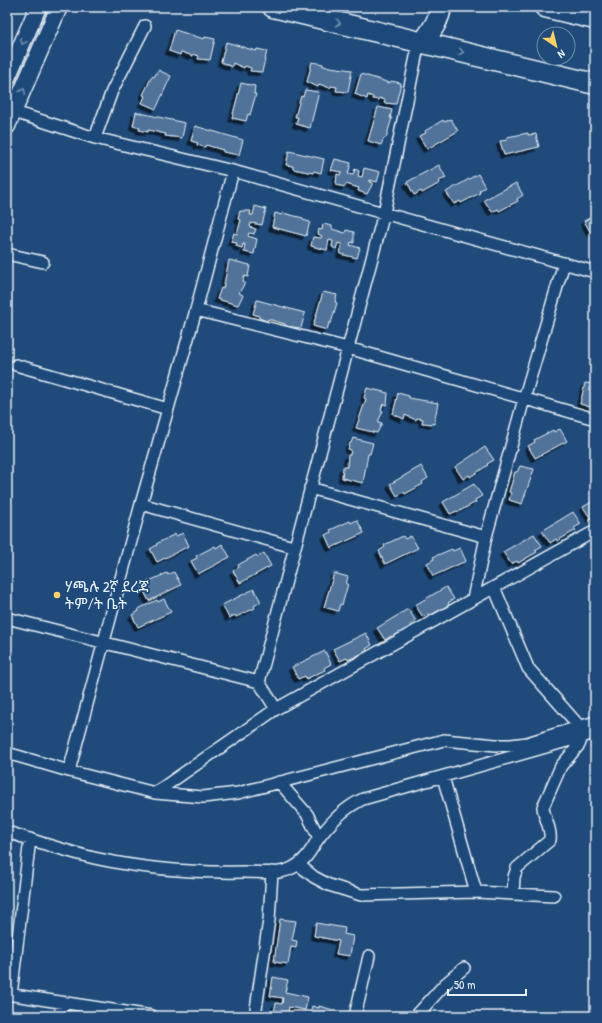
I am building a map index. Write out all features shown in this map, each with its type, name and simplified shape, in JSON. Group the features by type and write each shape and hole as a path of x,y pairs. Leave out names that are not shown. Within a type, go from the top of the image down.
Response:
{"highway":[{"path":"272,7 595,84"},
{"path":"421,42 434,27 440,15 441,7"},
{"path":"545,7 595,19"}],"street":[{"path":"7,78 38,7"},
{"path":"7,126 10,111 59,7"},
{"path":"95,138 112,91 145,26"},
{"path":"259,682 293,547 384,213 421,42"},
{"path":"10,111 95,138 233,171 595,272"},
{"path":"69,771 233,171"},
{"path":"7,254 43,262"},
{"path":"473,599 486,537 524,399 564,263"},
{"path":"196,310 348,348 595,419"},
{"path":"16,365 168,409"},
{"path":"310,488 486,537"},
{"path":"141,504 293,547"},
{"path":"155,793 276,709 341,674 595,530"},
{"path":"494,587 528,668 581,732 579,745 561,766 543,807 544,815 551,834 550,840 517,868 514,876 513,894"},
{"path":"7,618 259,682 276,709"},
{"path":"7,832 93,858 136,866 201,873 272,872 290,869 298,865 340,814 352,804 363,799 444,777 581,732 595,722"},
{"path":"7,753 69,771 155,793 203,797 238,793 444,740 511,745 581,732 595,733"},
{"path":"444,777 476,892"},
{"path":"279,782 308,814 319,838"},
{"path":"30,839 9,994 152,1016"},
{"path":"298,865 329,886 361,895 476,892 554,896"},
{"path":"255,1016 269,920 272,872"},
{"path":"355,1016 369,956"},
{"path":"416,1016 445,984 464,968"},
{"path":"60,1016 62,1003"}],"building":[{"path":"175,30 204,39 205,37 215,39 210,60 198,59 199,56 193,54 193,56 181,52 180,55 169,51"},
{"path":"226,42 256,51 257,49 267,51 262,72 250,71 251,68 245,66 244,68 233,63 232,67 221,62"},
{"path":"312,62 323,64 323,66 352,70 348,92 336,91 337,87 331,86 330,88 319,84 318,87 307,82"},
{"path":"158,70 171,76 156,109 142,103 145,96 143,95 152,76 154,77"},
{"path":"361,74 390,83 391,81 401,83 396,104 384,103 385,100 379,98 379,100 373,99 373,97 368,95 367,99 355,94"},
{"path":"241,83 255,86 254,94 256,94 250,115 248,114 246,121 232,118"},
{"path":"305,90 319,92 310,128 296,124 298,117 295,117 301,96 303,97"},
{"path":"378,107 392,110 390,118 392,118 386,138 384,138 381,145 368,141"},
{"path":"136,112 185,123 182,138 165,136 166,134 148,130 148,132 139,130 140,128 133,126"},
{"path":"451,119 458,131 427,149 419,136 426,133 425,131 443,120 444,122"},
{"path":"195,126 243,140 239,155 223,152 223,150 206,145 205,147 197,145 198,143 191,141"},
{"path":"528,133 528,135 536,134 539,147 504,155 500,141 508,140 507,137"},
{"path":"289,151 324,159 321,173 293,169 293,166 286,165"},
{"path":"335,159 351,163 348,174 353,175 355,169 359,171 358,176 362,177 364,168 380,172 377,182 370,180 369,182 373,183 367,194 358,191 359,188 346,184 345,187 336,185 337,174 340,175 341,172 331,170"},
{"path":"439,165 446,178 422,193 421,191 414,195 407,182"},
{"path":"478,174 485,187 479,191 480,193 461,203 460,201 454,204 446,192"},
{"path":"516,183 523,195 517,199 518,201 499,211 498,209 492,212 484,200"},
{"path":"255,206 266,209 262,225 251,223 250,227 256,229 254,234 249,233 248,236 257,239 254,254 244,252 245,244 243,244 242,248 236,246 237,243 231,242 234,233 237,234 241,220 238,219 240,211 251,211 250,215 253,215"},
{"path":"275,213 282,215 283,213 303,218 303,220 310,222 306,236 272,227"},
{"path":"595,215 595,231 591,233 584,221"},
{"path":"323,224 332,226 332,229 345,233 346,230 354,232 354,243 351,242 350,245 360,248 357,258 340,254 342,244 338,243 336,249 332,247 333,241 329,240 327,250 311,246 313,237 321,238 322,236 318,234 319,229 322,230"},
{"path":"229,260 250,265 248,277 244,276 243,282 245,283 239,293 243,295 238,305 217,299 221,288 223,289"},
{"path":"323,292 337,295 335,302 337,303 331,323 329,323 327,330 313,326"},
{"path":"257,300 305,313 301,328 285,326 285,324 259,318 259,316 253,314"},
{"path":"585,383 595,384 595,406 591,405 590,407 580,404"},
{"path":"367,388 388,393 387,405 383,404 381,410 383,411 378,422 382,423 377,433 356,428 366,399 364,398"},
{"path":"398,393 409,396 409,398 438,403 434,424 422,423 423,419 417,418 416,420 405,415 404,419 393,414"},
{"path":"560,429 567,441 535,458 528,446 535,442 534,440 553,430 554,432"},
{"path":"353,438 373,443 370,454 368,454 363,483 342,478 343,467 347,467 348,455 350,455 351,450 348,449"},
{"path":"485,447 494,460 470,477 469,475 463,479 455,467"},
{"path":"421,466 428,478 422,482 423,484 405,494 404,492 397,496 390,484"},
{"path":"520,466 534,469 522,504 509,500 511,493 509,492 515,472 517,472"},
{"path":"474,484 482,496 475,500 476,502 458,512 457,511 450,514 443,502"},
{"path":"595,500 595,517 591,519 583,507"},
{"path":"573,512 581,524 574,528 576,530 557,541 556,539 550,543 542,531"},
{"path":"357,520 364,533 331,548 325,535 331,532 330,530 350,521 351,523"},
{"path":"183,533 189,546 157,562 150,549 157,545 156,544 175,534 176,536"},
{"path":"534,534 542,546 535,550 537,552 518,563 517,561 511,564 503,552"},
{"path":"403,536 405,539 411,536 418,548 385,564 379,551 385,547 384,545"},
{"path":"222,544 230,557 198,574 191,561 197,558 196,556"},
{"path":"460,548 466,561 433,576 427,563 434,559 433,557 452,549 453,551"},
{"path":"264,553 271,566 240,583 233,571 239,567 238,565 256,555 258,557"},
{"path":"174,572 181,585 149,601 142,588 148,584 147,582 167,573 168,575"},
{"path":"334,573 348,577 346,584 348,584 342,605 340,604 338,611 324,607"},
{"path":"446,587 454,599 448,603 449,605 431,615 429,614 423,617 415,605"},
{"path":"254,589 261,602 254,606 255,608 236,617 235,615 229,618 222,605"},
{"path":"164,599 171,612 138,627 132,615 139,611 138,609 157,600 158,602"},
{"path":"408,609 416,621 410,625 411,627 393,639 391,636 385,640 377,628"},
{"path":"366,633 372,645 366,649 367,651 348,660 347,658 340,661 333,649"},
{"path":"325,651 331,664 324,668 325,670 306,679 305,676 298,679 292,667"},
{"path":"280,919 296,921 292,940 297,941 296,948 291,947 288,964 274,962"},
{"path":"316,923 345,928 344,934 353,936 350,956 336,954 339,941 314,936"},
{"path":"273,977 288,980 285,992 308,997 305,1010 289,1007 287,1016 273,1016 276,1003 282,1004 283,998 270,996"},
{"path":"312,1006 319,1008 319,1006 337,1011 337,1013 344,1015 309,1016"}],"place":[{"name":"ሃጫሉ 2ኛ ደረጃ ትም/ት ቤት","path":"57,595"}]}
